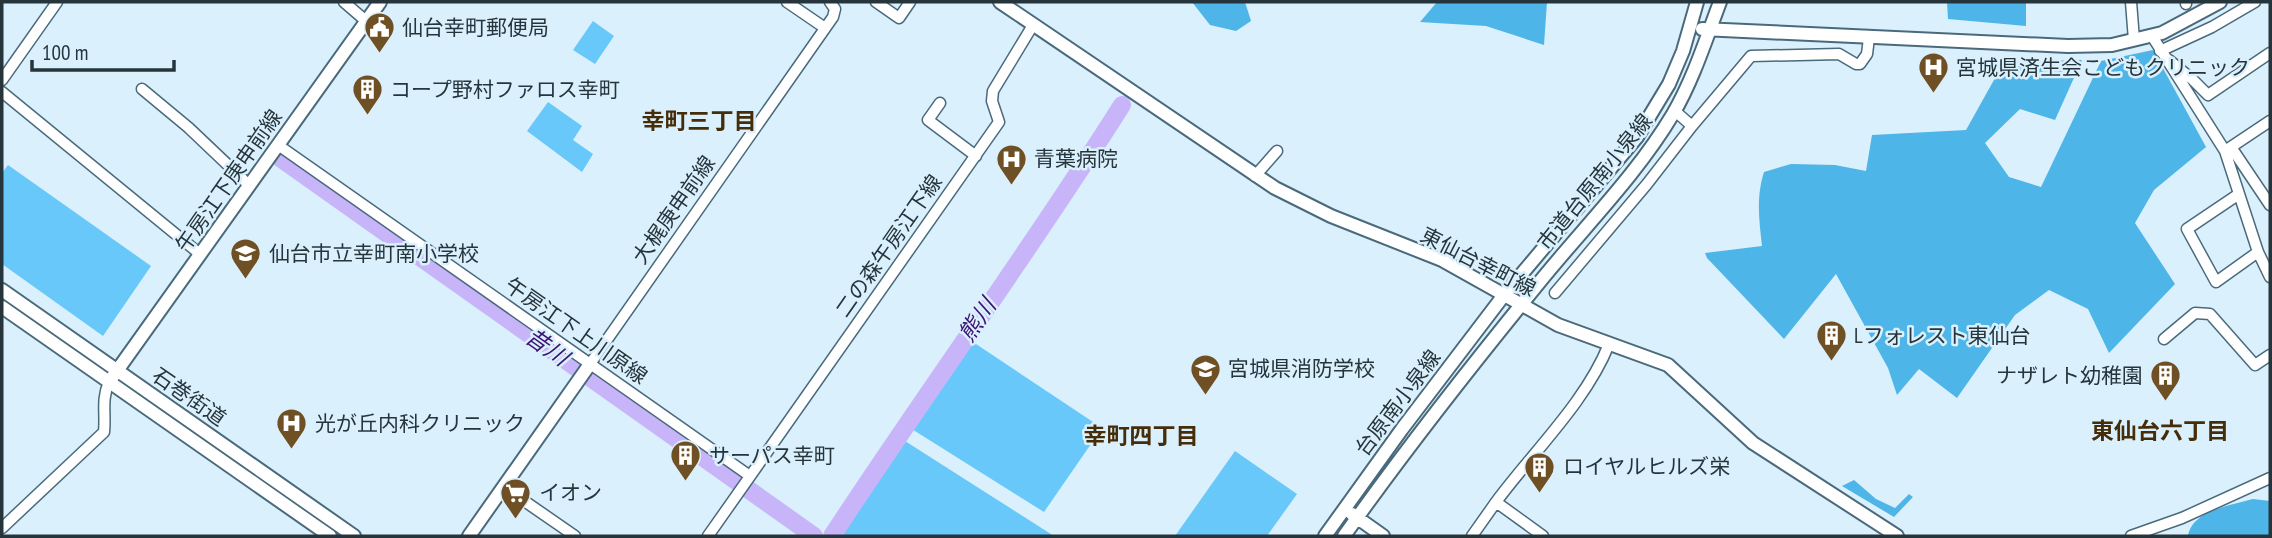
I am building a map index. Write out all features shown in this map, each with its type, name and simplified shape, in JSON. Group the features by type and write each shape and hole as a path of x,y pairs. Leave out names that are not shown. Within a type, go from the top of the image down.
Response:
{"street":[{"path":"2,80 57,2"},
{"path":"344,2 366,21"},
{"name":"午房江下庚申前線","path":"108,382 380,2"},
{"path":"787,2 825,29"},
{"name":"大梶庚申前線","path":"469,536 825,29 835,13 830,2"},
{"path":"876,2 899,18 910,2"},
{"name":"東仙台幸町線","path":"1000,2 1255,176 1331,216 1442,260 1558,325 1668,365 1754,443 1897,536"},
{"path":"1697,2 1690,27 1710,30 2068,46 2112,44 2152,36 2220,2"},
{"name":"市道台原南小泉線","path":"1344,536 1521,305 1643,159 1675,111 1720,2"},
{"path":"2131,2 2134,40"},
{"path":"2161,53 2255,2"},
{"name":"二の森午房江下線","path":"708,536 999,122 992,101 993,91 1033,25"},
{"name":"市道台原南小泉線","path":"1504,295 1645,127 1665,93 1690,27"},
{"path":"2152,36 2228,149 2270,205"},
{"path":"1555,293 1751,56 1839,54 1860,64 1867,54 1869,37"},
{"path":"2161,53 2208,95 2270,53"},
{"path":"142,89 189,128 249,185"},
{"path":"2,92 200,254"},
{"path":"940,103 928,120 976,156"},
{"path":"1675,111 1692,126"},
{"path":"2228,149 2270,121"},
{"name":"午房江下上川原線","path":"278,145 585,370 745,483"},
{"path":"2228,149 2239,194 2258,251 2270,277"},
{"path":"1255,176 1277,151"},
{"path":"2239,194 2187,229 2216,282 2258,251"},
{"name":"石巻街道","path":"2,290 354,536"},
{"name":"台原南小泉線","path":"1325,536 1504,295"},
{"name":"石巻街道","path":"2,307 330,536"},
{"path":"2164,340 2195,313 2210,314 2255,365 2270,355"},
{"path":"1472,536 1585,389 1609,344"},
{"path":"2,528 104,432 102,406 108,382"},
{"path":"2132,536 2182,518 2270,478"},
{"path":"505,487 575,536"},
{"path":"1496,502 1544,536"},
{"path":"1345,509 1383,536"},
{"path":"2,510 13,518"}],"shaded area":[{"path":"1192,2 1245,2 1251,21 1236,31 1210,25"},
{"path":"1437,2 1547,2 1544,45 1486,26 1420,22"},
{"path":"1947,2 2026,2 2026,26 1948,19"},
{"path":"593,21 614,36 595,64 573,50"},
{"path":"2153,50 2206,147 2154,190 2135,223 2175,284 2109,353 2088,309 2049,290 2015,315 1957,398 1919,369 1897,395 1888,368 1836,274 1784,339 1707,258 1705,253 1762,246 1759,200 1764,172 1791,164 1835,165 1866,171 1872,135 1966,130 2004,62 2082,60 2055,120 2020,109 1985,143 2009,177 2041,187 2101,61"},
{"path":"548,102 582,126 573,140 593,154 582,172 527,131"},
{"path":"8,165 151,266 103,336 2,264 2,173"},
{"path":"967,338 1102,428 1044,512 907,426"},
{"path":"905,441 1054,536 838,536"},
{"path":"1235,451 1297,494 1267,536 1175,536"},
{"path":"1854,480 1876,499 1895,508 1909,494 1913,497 1894,517 1842,486"},
{"path":"2253,499 2270,501 2270,536 2188,536 2191,527 2205,514"}],"waterway":[{"name":"熊川","path":"832,536 1122,105"},
{"name":"昔川","path":"280,158 814,536"}],"place":[{"name":"仙台幸町郵便局","path":"379,55"},
{"name":"宮城県済生会こどもクリニック","path":"1933,95"},
{"name":"コープ野村ファロス幸町","path":"367,117"},
{"name":"青葉病院","path":"1011,186"},
{"name":"仙台市立幸町南小学校","path":"246,281"},
{"name":"Lフォレスト東仙台","path":"1831,363"},
{"name":"宮城県消防学校","path":"1205,396"},
{"name":"ナザレト幼稚園","path":"2166,403"},
{"name":"光が丘内科クリニック","path":"292,451"},
{"name":"サーパス幸町","path":"686,483"},
{"name":"ロイヤルヒルズ栄","path":"1540,494"},
{"name":"イオン","path":"516,520"}],"district":[{"name":"幸町三丁目","path":"699,121"},
{"name":"東仙台六丁目","path":"2160,431"},
{"name":"幸町四丁目","path":"1141,436"}]}
